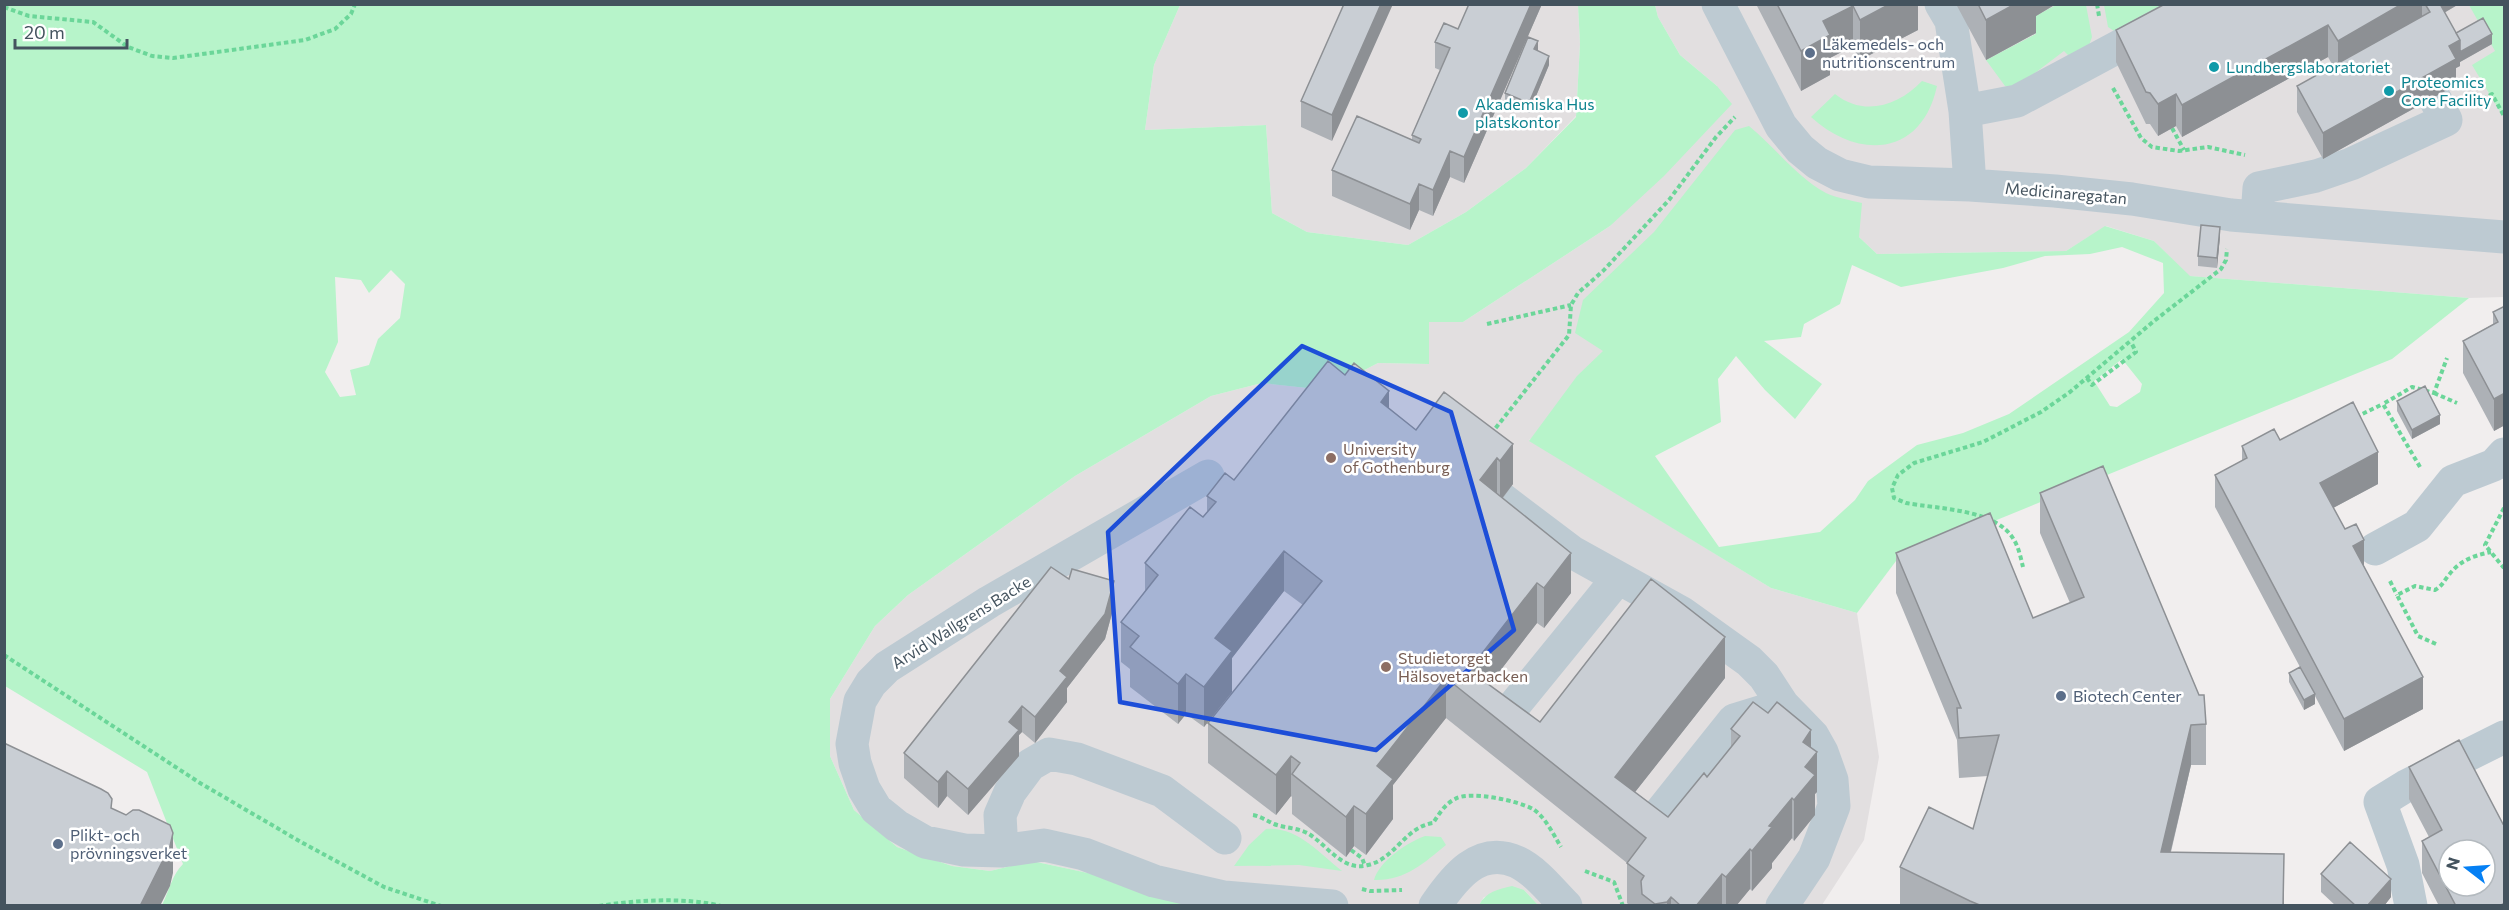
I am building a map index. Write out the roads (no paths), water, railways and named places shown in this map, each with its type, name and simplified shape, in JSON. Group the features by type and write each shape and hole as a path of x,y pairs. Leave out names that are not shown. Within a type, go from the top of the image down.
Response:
{"street":[{"name":"Medicinaregatan","path":"1718,4 1781,126 1800,149 1840,175 1869,182 1970,184 2132,199 2244,216 2505,237"},
{"path":"1941,4 1951,21 1965,111 1970,184"},
{"path":"1965,111 2017,101 2198,4"},
{"path":"2244,216 2259,188 2316,176 2351,164 2446,120 2434,97"},
{"path":"2375,549 2417,526 2453,481 2494,465 2505,454"},
{"name":"Arvid Wallgrens Backe","path":"1208,476 989,602 887,667 871,683 860,701 854,723 852,744 855,763 864,789 876,809 897,826 926,842 964,850 1002,851 1044,846 1084,854 1154,881 1224,897 1332,906"},
{"path":"1502,499 1572,552 1682,613 1749,661 1764,676 1783,705 1813,736 1822,752 1832,780 1834,806 1814,858 1782,906"},
{"path":"1504,718 1618,578"},
{"path":"1655,819 1734,720 1783,705"},
{"path":"2411,906 2403,865 2380,802 2406,786 2505,737"},
{"path":"1002,851 1000,814 1010,792 1030,765 1049,754 1077,759 1162,791 1225,838"},
{"path":"1435,906 1457,876 1471,864 1499,858 1517,862 1531,872 1566,906"}],"place":[{"name":"Läkemedels- och nutritionscentrum","path":"1810,53"},
{"name":"Lundbergslaboratoriet","path":"2214,67"},
{"name":"Proteomics Core Facility","path":"2389,91"},
{"name":"Akademiska Hus platskontor","path":"1463,113"},
{"name":"University of Gothenburg","path":"1331,458"},
{"name":"Studietorget Hälsovetarbacken","path":"1386,667"},
{"name":"Biotech Center","path":"2061,696"},
{"name":"Plikt- och prövningsverket","path":"58,844"}]}
